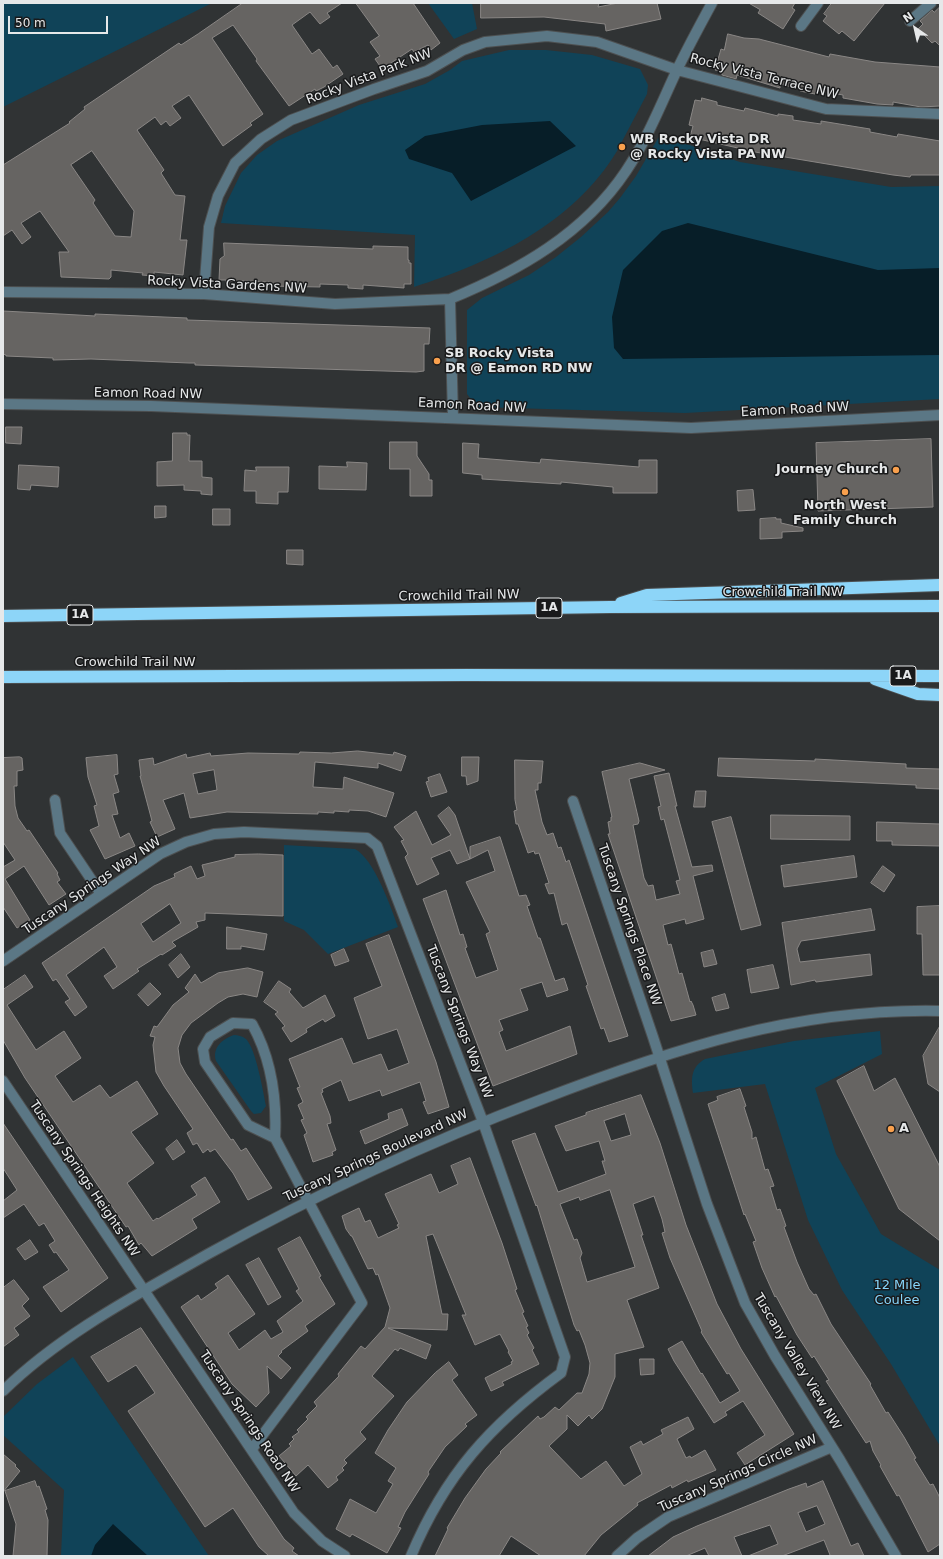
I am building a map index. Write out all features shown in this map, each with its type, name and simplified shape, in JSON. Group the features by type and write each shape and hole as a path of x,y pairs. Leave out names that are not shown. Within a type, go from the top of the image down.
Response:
{"highway":[{"path":"610,607 648,595 940,585"},
{"name":"Crowchild Trail NW","path":"3,616 610,607 940,606"},
{"name":"Crowchild Trail NW","path":"3,677 450,675 940,676"},
{"path":"866,676 918,694 940,695"}],"street":[{"name":"Rocky Vista Gardens NW","path":"3,292 204,294 336,304 450,299 492,282 526,263 565,236 598,206 630,165 712,3"},
{"path":"801,26 818,3"},
{"path":"910,21 931,3"},
{"name":"Rocky Vista Park NW","path":"204,294 209,227 218,196 235,163 261,139 291,120 427,71 463,50 492,41 547,36 597,42 677,70"},
{"name":"Rocky Vista Terrace NW","path":"677,70 826,109 940,114"},
{"path":"450,299 453,418"},
{"name":"Eamon Road NW","path":"3,404 151,406 691,428 940,415"},
{"path":"55,800 60,833 101,894"},
{"name":"Tuscany Springs Place NW","path":"573,801 660,1057"},
{"name":"Tuscany Springs Way NW","path":"3,961 173,847 214,834 244,832 367,838 377,846 483,1122 565,1357 561,1373 530,1396 498,1424 469,1455 444,1490 411,1556"},
{"name":"Tuscany Springs Boulevard NW","path":"3,1391 46,1354 143,1291 307,1201 483,1122 566,1090 714,1040 816,1018 865,1012 940,1011"},
{"path":"252,1449 362,1303 275,1138 276,1112 272,1078 260,1038 252,1024 233,1024 210,1037 203,1049 205,1062 248,1125 275,1138"},
{"name":"Tuscany Valley View NW","path":"660,1057 707,1204 745,1303 775,1356 832,1447 896,1556"},
{"name":"Tuscany Springs Heights NW","path":"3,1081 143,1291"},
{"name":"Tuscany Springs Road NW","path":"143,1291 252,1449 294,1513 322,1541 345,1556"},
{"name":"Tuscany Springs Circle NW","path":"617,1556 637,1538 668,1517 832,1447"}],"green space":[{"path":"3,3 212,3 3,107"},
{"path":"428,3 472,3 477,29 454,39"},
{"path":"509,50 546,50 592,55 640,69 648,85 647,94 617,151 599,177 578,200 554,220 528,237 501,252 472,265 414,287 415,235 221,223 225,206 241,173 257,155 277,141 359,105 425,84 450,70 462,61"},
{"path":"660,135 740,162 891,187 940,186 940,399 685,413 477,407 467,394 467,310 482,298 529,275 556,257 581,237 608,212 620,198 636,176"},
{"path":"284,845 355,849 362,854 381,884 398,927 328,954 304,930 284,921"},
{"name":"12 Mile Coulee","path":"880,1031 882,1054 815,1088 836,1154 881,1234 940,1270 940,1446 891,1364 842,1290 808,1220 765,1084 693,1093 693,1073 700,1062 705,1059 794,1041"},
{"path":"234,1035 246,1039 253,1052 259,1071 266,1106 261,1113 254,1114 251,1111 216,1061 215,1052 219,1045"},
{"path":"73,1357 209,1556 61,1556 64,1490 3,1435 3,1417 37,1384"}],"shaded area":[{"path":"550,121 576,146 471,201 452,173 409,159 405,150 425,136 482,125"},
{"path":"688,223 878,270 940,268 940,355 623,359 614,348 612,317 623,270 662,231"},
{"path":"113,1524 148,1556 91,1556 95,1545"}],"building":[{"path":"243,3 342,3 327,13 330,17 320,24 310,12 292,25 312,54 319,49 333,68 337,65 343,74 324,87 316,91 315,89 289,106 256,61 257,59 233,25 212,38 263,114 250,123 252,125 223,146 189,95 172,106 181,118 170,126 166,121 161,125 155,117 137,130 164,170 161,173 175,195 185,196 180,240 187,240 183,275 154,272 154,276 142,275 143,273 111,270 111,277 109,279 61,277 59,252 69,252 40,211 21,223 31,237 22,244 12,230 3,236 3,165 70,123 69,122 85,109 84,107 179,43 181,45","holes":["92,151 134,211 131,237 115,236 93,203 95,200 71,165"]},
{"path":"356,3 413,3 440,43 431,50 428,45 414,52 412,49 382,69 375,59 380,56 370,42 379,36"},
{"path":"481,3 599,3 598,7 618,3 657,3 661,19 606,31 605,24 544,17 481,18"},
{"path":"749,3 795,3 792,8 795,10 783,29 758,13 760,10"},
{"path":"832,3 885,3 854,41 842,31 839,34 823,21 827,16 824,14"},
{"path":"940,7 940,46 935,41 932,43 918,29 923,24 920,21 932,10 934,12"},
{"path":"728,34 744,38 759,39 829,57 830,54 875,62 940,67 940,106 921,107 893,102 893,105 877,104 843,98 843,95 816,90 815,94 800,91 800,89 780,84 780,88 737,75 736,79 722,75 722,71 715,70 721,49 724,50"},
{"path":"702,98 717,102 717,105 744,111 745,108 778,116 778,114 793,116 793,120 821,124 821,121 870,129 870,132 897,137 898,134 940,141 940,175 911,175 910,177 893,175 755,152 690,137 693,126 689,125 695,100 701,101"},
{"path":"224,243 373,249 373,246 408,247 408,260 409,263 411,263 411,284 404,284 404,288 363,285 363,289 348,288 348,285 320,284 320,287 270,286 270,282 242,281 242,285 226,284 226,280 219,280 220,259 224,256"},
{"path":"3,311 95,316 95,314 187,318 187,320 430,328 429,344 424,344 424,371 416,372 195,365 195,363 91,359 53,360 53,358 6,356 3,354"},
{"path":"6,427 22,427 21,444 6,443"},
{"path":"173,433 187,433 187,435 190,435 189,461 202,461 202,477 212,478 212,495 201,494 201,491 184,490 184,485 157,486 157,462 172,461"},
{"path":"931,439 933,507 818,511 816,443"},
{"path":"390,442 417,442 417,456 429,474 429,480 432,480 432,496 410,496 410,469 390,469"},
{"path":"463,443 479,444 478,458 540,463 541,459 639,467 639,460 657,460 657,493 613,493 613,487 561,482 561,484 482,479 482,475 463,473"},
{"path":"347,462 367,463 366,490 319,489 319,466 347,467"},
{"path":"19,465 59,467 58,487 31,485 30,490 18,489"},
{"path":"256,467 289,467 288,492 278,492 278,504 256,503 256,491 244,491 245,470 256,471"},
{"path":"753,490 755,510 738,511 737,491"},
{"path":"155,506 166,506 166,517 155,518"},
{"path":"213,509 230,509 230,525 213,525"},
{"path":"760,519 781,519 781,523 803,528 803,531 782,532 782,538 760,539"},
{"path":"287,550 303,550 303,565 287,564"},
{"path":"358,751 393,755 394,752 406,756 401,771 378,763 378,768 315,762 313,787 343,789 344,777 394,793 386,817 368,811 349,810 349,812 334,811 334,813 318,812 318,814 227,812 190,818 184,793 163,800 175,829 157,837 150,822 152,821 140,776 139,760 153,758 154,765 186,754 187,758 210,753 211,756 248,753 331,753","holes":["214,770 217,790 198,794 193,774"]},
{"path":"117,755 118,774 114,775 119,792 113,794 118,814 112,815 120,838 129,833 135,846 105,859 90,830 99,826 94,806 97,805 88,777 86,758"},
{"path":"462,757 479,757 478,781 467,785 466,776 462,776"},
{"path":"3,758 22,758 23,770 17,771 17,786 14,786 15,806 18,818 27,831 29,830 58,873 57,874 60,880 57,882 66,894 49,905 24,866 5,879 30,920 17,928 3,907 3,867 15,860 3,842"},
{"path":"719,758 815,761 815,759 906,764 906,768 940,769 940,789 916,788 916,785 718,776"},
{"path":"515,760 543,761 541,783 538,783 538,790 535,790 542,822 547,835 553,833 558,848 561,847 566,862 569,860 628,1036 609,1042 604,1028 601,1029 567,923 562,925 554,893 549,894 545,884 549,883 539,853 535,854 534,851 528,853 518,824 516,824 514,811 517,810 515,800"},
{"path":"640,763 665,770 629,779 639,821 638,824 633,825 644,878 648,886 653,885 656,900 680,894 676,881 680,880 664,819 661,820 658,807 661,806 654,776 669,773 677,806 675,806 692,867 712,865 713,871 693,876 704,919 686,924 685,919 663,925 668,945 671,944 679,974 682,973 690,1002 691,1001 693,1005 696,1015 671,1021 608,834 610,834 608,822 611,821 612,817 602,772"},
{"path":"440,774 447,792 431,797 426,782 429,781 428,778"},
{"path":"696,791 706,791 705,807 694,807"},
{"path":"449,807 455,815 470,859 457,864 450,850 431,858 439,874 417,885 405,857 408,854 401,841 404,840 394,827 416,811 432,845 451,835 438,816"},
{"path":"771,815 850,816 850,840 771,839"},
{"path":"731,817 761,925 741,930 712,822"},
{"path":"877,822 940,824 940,846 892,845 892,841 877,841"},
{"path":"500,837 519,896 526,895 530,905 527,906 555,981 564,978 568,990 547,997 542,982 520,989 528,1010 499,1020 503,1030 499,1032 506,1051 570,1026 577,1054 493,1086 423,899 446,890 460,935 463,934 467,947 465,948 476,978 498,970 486,934 490,932 466,882 495,871 488,850 470,859 470,847"},
{"path":"235,855 283,855 283,916 205,913 205,920 196,922 198,927 172,942 176,946 137,969 139,971 113,989 104,976 117,967 104,947 66,975 87,1007 75,1016 65,1002 70,999 56,979 53,981 42,963 154,886 175,877 174,874 191,866 197,879 205,876 202,865 235,857","holes":["170,904 181,923 153,942 141,924"]},
{"path":"854,856 857,877 784,887 781,866"},
{"path":"883,866 895,875 884,892 871,883"},
{"path":"940,906 940,975 923,975 922,934 917,934 917,907"},
{"path":"871,909 875,930 801,941 797,949 800,962 870,954 872,975 816,982 815,980 791,985 782,923"},
{"path":"227,927 267,934 264,950 241,946 241,949 227,949"},
{"path":"389,935 436,1062 449,1107 428,1114 423,1102 426,1101 420,1082 382,1096 380,1090 349,1101 341,1080 322,1089 323,1092 321,1093 330,1116 331,1123 327,1124 336,1150 332,1152 333,1155 313,1162 304,1135 307,1133 301,1120 304,1119 298,1105 303,1102 297,1088 300,1087 289,1059 342,1038 353,1064 381,1054 388,1071 409,1063 397,1029 368,1039 354,998 382,986 366,944"},
{"path":"344,949 349,961 335,966 331,955"},
{"path":"713,950 717,964 704,967 701,953"},
{"path":"181,954 190,967 178,978 169,965"},
{"path":"773,965 779,988 751,993 747,970"},
{"path":"248,968 263,972 257,997 243,994 228,997 218,1003 191,1023 182,1035 178,1048 180,1063 186,1074 231,1140 233,1139 241,1151 246,1148 272,1188 248,1200 233,1173 215,1149 210,1152 208,1149 203,1153 197,1143 193,1145 187,1133 193,1129 156,1072 153,1045 155,1037 150,1036 154,1026 157,1027 173,1005 189,992 185,988 195,974 201,983 218,973"},
{"path":"25,975 33,987 7,1005 36,1050 64,1031 81,1058 55,1076 73,1102 100,1085 110,1098 137,1081 158,1114 131,1132 154,1163 127,1183 153,1221 197,1195 191,1186 205,1177 220,1202 192,1219 197,1228 152,1256 141,1243 139,1245 128,1226 126,1227 25,1078 3,1040 3,990"},
{"path":"279,981 291,989 289,992 303,1008 325,995 335,1016 325,1022 323,1019 306,1029 307,1032 291,1042 282,1028 285,1026 275,1014 278,1012 264,1002"},
{"path":"150,983 161,994 148,1006 138,995"},
{"path":"725,994 729,1008 716,1011 712,998"},
{"path":"940,1026 940,1092 928,1084 923,1056"},
{"name":"A","path":"864,1066 874,1091 895,1078 940,1167 940,1241 899,1209 837,1081"},
{"path":"740,1089 746,1106 744,1107 752,1132 752,1139 756,1137 765,1170 768,1169 774,1186 770,1187 777,1210 780,1209 786,1226 784,1227 809,1289 814,1295 816,1294 831,1324 871,1384 870,1385 886,1413 888,1412 904,1437 916,1458 914,1459 930,1485 933,1484 940,1498 940,1544 928,1552 899,1495 897,1496 880,1466 881,1465 873,1451 870,1441 866,1443 826,1381 829,1380 814,1356 812,1358 797,1335 776,1296 775,1297 762,1268 753,1242 756,1241 745,1214 744,1215 708,1104 718,1100 717,1097"},
{"path":"641,1095 660,1143 686,1225 717,1304 741,1349 794,1434 745,1465 737,1453 765,1435 743,1401 725,1412 727,1415 714,1423 674,1361 668,1349 682,1341 720,1403 740,1391 729,1373 727,1374 701,1332 702,1331 670,1258 662,1233 665,1232 662,1219 654,1196 633,1204 643,1235 641,1235 659,1288 627,1300 644,1347 615,1354 615,1377 602,1409 592,1419 589,1415 578,1426 567,1415 567,1429 549,1446 581,1479 606,1461 624,1486 642,1474 630,1447 641,1441 643,1445 663,1434 661,1430 688,1417 694,1429 677,1439 686,1458 690,1456 691,1458 705,1450 716,1470 688,1482 687,1480 672,1488 671,1485 637,1503 638,1505 601,1535 584,1556 541,1556 511,1536 499,1556 435,1556 448,1529 447,1528 465,1498 486,1469 501,1453 500,1452 538,1416 540,1419 544,1417 555,1407 559,1410 577,1393 582,1393 589,1374 590,1363 585,1345 579,1330 577,1331 574,1325 537,1205 536,1206 512,1141 535,1133 558,1192 606,1174 602,1161 605,1161 599,1141 566,1151 555,1126 586,1115 586,1113","holes":["625,1114 631,1135 611,1141 604,1121","610,1190 635,1267 587,1282 580,1258 582,1253 577,1239 574,1240 560,1204 579,1197 580,1200"]},
{"path":"402,1109 408,1125 365,1144 360,1131 389,1119 388,1114"},
{"path":"3,1123 108,1278 61,1312 43,1287 69,1270 49,1245 55,1241 44,1223 39,1226 24,1204 3,1218 3,1201 17,1190 3,1168"},
{"path":"177,1140 185,1152 173,1160 166,1149"},
{"path":"470,1158 502,1243 517,1289 515,1290 524,1312 522,1313 528,1326 526,1327 529,1333 527,1335 534,1348 532,1350 539,1364 502,1382 504,1385 491,1391 485,1378 512,1364 511,1362 513,1361 508,1352 509,1351 500,1334 475,1345 462,1315 466,1315 433,1234 426,1236 442,1314 448,1314 447,1330 388,1328 431,1345 426,1359 400,1348 398,1351 395,1349 372,1376 394,1396 360,1432 366,1439 344,1460 347,1463 342,1468 344,1470 336,1477 338,1480 328,1488 308,1465 296,1476 279,1456 291,1446 289,1444 294,1439 292,1437 299,1432 297,1430 308,1419 306,1417 317,1406 314,1402 339,1376 338,1374 361,1346 365,1349 385,1327 390,1308 378,1274 376,1275 373,1268 368,1269 352,1236 346,1229 342,1216 359,1208 365,1222 370,1220 378,1238 399,1228 397,1225 399,1224 385,1194 431,1174 439,1193 458,1184 451,1166"},
{"path":"300,1237 321,1276 319,1277 335,1304 305,1326 308,1331 281,1351 282,1352 278,1356 291,1368 281,1379 267,1366 269,1393 256,1407 232,1384 181,1307 198,1295 201,1300 218,1288 215,1284 228,1275 255,1314 228,1333 239,1350 265,1330 271,1339 283,1332 277,1321 303,1301 296,1291 299,1289 278,1249"},
{"path":"30,1240 38,1252 25,1260 17,1249"},
{"path":"259,1258 281,1297 268,1305 246,1265"},
{"path":"14,1280 29,1299 22,1306 30,1316 14,1328 19,1335 3,1347 3,1288"},
{"path":"141,1328 284,1539 294,1548 292,1551 299,1556 269,1556 259,1547 233,1508 205,1527 128,1411 155,1393 136,1365 108,1382 91,1357"},
{"path":"640,1359 654,1359 654,1374 641,1375"},
{"path":"449,1362 458,1375 452,1380 477,1415 465,1424 467,1426 445,1447 428,1472 429,1474 405,1512 398,1527 401,1528 387,1553 352,1534 350,1537 336,1529 350,1499 376,1513 393,1484 388,1481 396,1468 375,1453 388,1430 407,1402 435,1373"},
{"path":"3,1454 16,1465 15,1466 20,1471 3,1492"},
{"path":"35,1481 37,1487 39,1486 47,1509 45,1510 48,1520 47,1556 13,1556 16,1524 5,1491"},
{"path":"823,1481 851,1546 858,1543 864,1556 828,1556 830,1555 824,1540 782,1556 748,1556 778,1544 770,1525 734,1537 742,1556 709,1556 705,1548 686,1556 648,1556 673,1537 697,1526 789,1489 806,1483 807,1487","holes":["817,1506 825,1524 806,1532 798,1513"]}],"place":[{"name":"WB Rocky Vista DR @ Rocky Vista PA NW","path":"622,147"},
{"name":"SB Rocky Vista DR @ Eamon RD NW","path":"437,361"},
{"name":"Journey Church","path":"896,470"},
{"name":"North West Family Church","path":"845,492"},
{"name":"A","path":"891,1129"}]}
